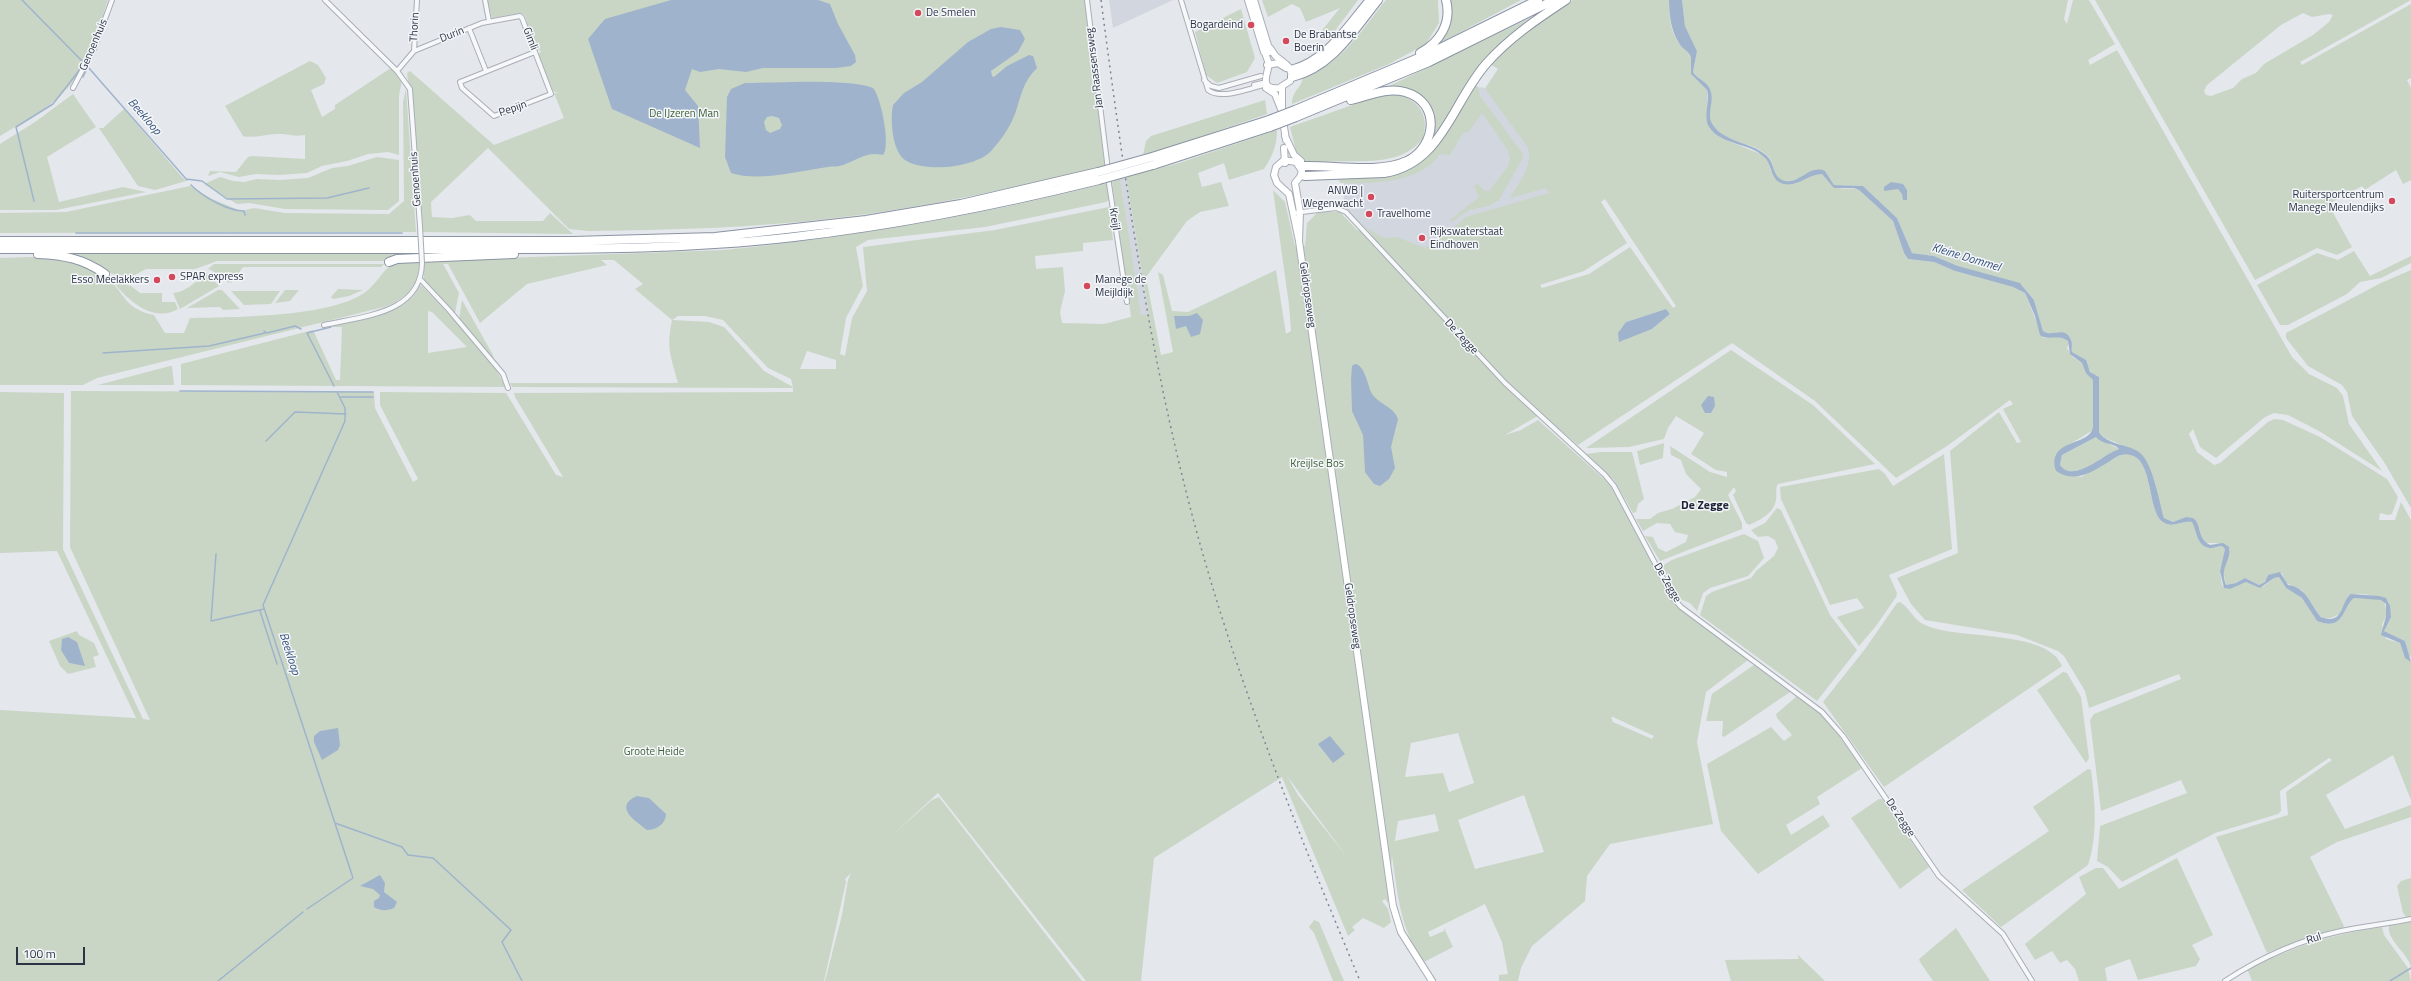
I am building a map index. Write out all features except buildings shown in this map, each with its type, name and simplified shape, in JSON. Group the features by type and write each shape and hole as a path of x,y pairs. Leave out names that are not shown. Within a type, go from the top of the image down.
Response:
{"highway":[{"path":"1290,71 1309,63 1326,52 1370,0"},
{"path":"1290,71 1309,72 1327,60 1378,0"},
{"path":"1387,73 1436,42 1447,19 1446,0"},
{"path":"1296,114 1387,73 1538,0"},
{"path":"1325,106 1429,62 1554,0"},
{"path":"1304,170 1384,173 1397,171 1415,163 1436,143 1470,86 1486,64 1526,27 1566,0"},
{"path":"0,249 644,248 793,237 868,227 975,209 1153,161 1296,114 1385,91 1406,92 1416,97 1425,106 1430,119 1431,131 1427,143 1420,151 1398,164 1380,167 1316,166 1304,170"},
{"path":"0,241 573,241 715,237 866,220 961,204 1099,176"},
{"path":"0,249 68,256 85,261 105,274"},
{"path":"389,262 397,259 522,254 549,249"}],"main road":[{"path":"1248,0 1272,63 1290,71 1288,83 1281,88 1270,87 1264,83"},
{"path":"1254,0 1267,49"},
{"path":"1272,63 1261,76 1264,83 1273,92 1281,109"},
{"path":"1264,83 1265,74 1272,63"},
{"path":"1281,88 1281,109 1289,160"},
{"path":"1285,136 1284,148 1289,160 1304,170 1296,185 1300,212 1299,241"},
{"path":"1289,160 1279,170 1276,176 1277,183 1286,190 1299,241"},
{"path":"1276,176 1285,184 1296,185"},
{"name":"Geldropseweg","path":"1299,241 1393,906 1401,932 1432,981"}],"street":[{"name":"Genoenhuis","path":"73,88 83,73 95,46 112,0"},
{"name":"Genoenhuis","path":"325,0 397,70 410,89 420,226 422,263 421,280"},
{"name":"Thorin","path":"397,70 414,51 417,0"},
{"path":"485,0 490,21"},
{"name":"Jan Raassensweg","path":"1087,0 1104,136"},
{"path":"1181,0 1208,90 1217,95 1251,88 1264,83"},
{"name":"Gimli","path":"490,21 520,16 551,92"},
{"name":"Durin","path":"414,51 490,21"},
{"path":"469,28 486,72 535,52"},
{"name":"Pepijn","path":"486,72 459,83 462,88 494,116 550,96 551,92"},
{"path":"1204,79 1211,86 1219,88 1261,76"},
{"name":"Kreijl","path":"1104,136 1127,302"},
{"name":"De Zegge","path":"1293,213 1336,208 1349,214 1505,383 1605,475 1614,486 1674,598 1681,607 1822,712 1843,736 1939,876 2003,934 2032,981"},
{"path":"324,325 392,308 406,300 418,287 421,280 449,310 503,374 508,388"},
{"name":"Rul","path":"2225,981 2245,968 2312,939 2342,931 2411,919"}],"shaded area":[{"path":"1109,0 1173,0 1113,28"},
{"path":"1475,87 1488,88 1524,132 1556,195 1426,266 1367,230 1344,207 1344,183 1350,180 1396,176"},
{"path":"1126,177 1145,292 1169,412 1161,414 1136,292 1120,179"}],"green space":[{"path":"0,0 108,0 91,50 72,83 49,105 0,136"},
{"name":"De IJzeren Man","path":"487,0 1085,0 1105,166 1038,182 937,203 869,214 743,226 588,231 569,229 488,148 431,202 432,217 452,218 470,215 476,221 543,221 550,213 573,234 422,232 416,141 407,73 410,71 494,145 564,118 554,93 558,93 553,91 538,54 541,52 539,49 537,53 525,16 521,13 492,18"},
{"path":"1262,0 1358,0 1328,40 1319,34 1340,8 1306,22 1300,8 1292,4 1268,17"},
{"path":"1386,0 1438,0 1439,23 1426,44 1389,64 1292,104 1292,99 1303,80 1303,76 1328,64 1350,45"},
{"path":"1447,0 1521,0 1436,45 1441,38"},
{"path":"1573,0 1669,0 1672,28 1676,39 1691,57 1691,74 1707,90 1707,120 1714,132 1726,140 1763,155 1769,163 1771,171 1785,184 1811,174 1822,174 1831,184 1836,187 1842,189 1859,190 1893,221 1904,253 1908,259 1934,262 1955,271 2013,287 2025,293 2043,338 2054,336 2066,339 2069,343 2067,348 2073,357 2082,363 2093,380 2093,430 2059,451 2056,471 2081,477 2118,456 2130,455 2139,459 2148,480 2157,515 2163,522 2174,525 2185,522 2193,522 2199,541 2202,544 2209,548 2222,546 2225,549 2220,571 2222,585 2227,589 2246,582 2263,587 2274,578 2279,577 2286,588 2302,598 2317,621 2326,624 2338,621 2354,598 2378,599 2384,601 2387,613 2382,625 2386,639 2400,643 2404,655 2411,662 2411,800 2393,755 2326,795 2345,829 2411,805 2411,817 2337,842 2310,857 2344,926 2343,928 2312,936 2267,953 2216,837 2288,815 2286,792 2332,760 2329,758 2280,791 2281,811 2278,814 2215,833 2122,882 2108,867 2097,861 2100,826 2187,793 2181,780 2101,811 2090,720 2094,714 2181,679 2179,674 2089,708 2085,691 2064,656 2058,651 2017,635 1925,620 1911,604 1897,578 1958,553 1950,451 1999,412 2017,443 2021,442 2003,409 2013,404 2010,400 1947,446 1896,478 1815,401 1732,343 1578,445 1541,414 1505,435 1521,430 1538,420 1604,479 1615,492 1675,605 1748,660 1706,692 1697,742 1713,824 1610,844 1587,876 1585,901 1532,946 1521,968 1518,981 1499,981 1499,975 1508,974 1502,942 1485,904 1428,932 1430,937 1444,931 1444,928 1453,947 1424,962 1410,937 1401,912 1392,856 1388,903 1385,899 1382,901 1388,909 1391,922 1384,928 1363,918 1352,927 1355,930 1348,936 1282,777 1154,858 1141,981 1086,981 938,793 891,836 932,800 939,797 1082,981 825,981 842,915 848,880 851,873 845,879 846,882 824,981 0,981 0,710 136,718 57,551 0,553 0,392 64,393 63,549 143,719 150,720 70,547 71,391 374,392 375,408 413,482 418,479 380,405 380,392 506,393 556,475 563,477 514,393 793,392 793,388 512,387 510,383 678,383 669,346 672,320 635,289 643,284 614,260 601,260 607,265 527,284 480,323 448,264 443,264 459,293 455,313 424,280 423,261 724,250 773,245 918,224 1061,195 1108,183 1110,199 1106,202 985,227 868,240 856,247 863,286 846,318 840,354 845,356 852,318 867,291 863,247 995,230 1109,207 1113,240 1083,243 1083,251 1035,256 1036,269 1063,267 1065,291 1060,312 1062,323 1104,324 1131,317 1112,182 1120,179 1141,315 1149,315 1126,177 1179,163 1277,130 1274,150 1264,169 1229,180 1224,163 1198,173 1202,187 1221,182 1229,206 1200,212 1187,221 1146,277 1161,355 1173,352 1158,272 1163,275 1172,311 1188,312 1276,270 1286,334 1291,331 1289,305 1273,190 1285,202 1295,246 1305,246 1307,223 1318,212 1340,212 1357,230 1362,231 1367,239 1374,238 1365,227 1384,238 1397,237 1425,248 1435,243 1466,217 1549,193 1546,188 1510,198 1528,166 1529,153 1527,146 1486,90 1486,87 1498,69 1490,64 1524,33","holes":["1605,199 1676,306 1673,308 1630,247 1589,274 1542,288 1540,285 1584,271 1627,243 1601,202","1666,309 1670,314 1652,329 1633,335 1623,341 1626,322","678,316 705,316 723,320 768,368 791,379 793,387 764,371 724,327 709,322 672,320","807,351 836,360 836,369 800,369","1611,717 1654,736 1652,739 1613,722","1458,733 1474,783 1449,792 1443,773 1405,777 1411,743","1287,776 1347,857 1298,795","1524,795 1544,852 1475,869 1458,820","1435,814 1439,831 1395,841 1393,853 1398,821"]},
{"path":"1682,0 2068,0 2064,19 2067,24 2073,0 2089,0 2115,44 2088,60 2090,65 2117,50 2292,357 2309,374 2337,388 2343,396 2349,424 2382,471 2319,431 2288,415 2274,413 2265,417 2216,458 2200,447 2193,429 2189,434 2197,452 2214,465 2220,463 2268,422 2274,419 2283,420 2320,437 2387,479 2398,497 2392,514 2388,515 2380,513 2379,520 2395,520 2401,502 2411,520 2411,657 2409,656 2405,641 2384,631 2390,610 2388,601 2363,594 2353,594 2348,596 2340,614 2331,618 2324,618 2319,615 2302,590 2286,583 2282,573 2268,575 2265,582 2259,585 2245,578 2236,583 2226,585 2223,571 2230,549 2216,543 2207,543 2199,534 2197,526 2186,517 2173,522 2164,518 2148,466 2139,452 2105,438 2099,432 2099,377 2091,373 2084,359 2072,352 2072,342 2066,334 2045,334 2034,300 2022,285 1958,266 1934,256 1912,253 1897,218 1863,186 1834,185 1825,171 1820,170 1809,173 1795,180 1784,181 1778,177 1770,159 1762,151 1731,139 1717,130 1712,124 1710,116 1711,91 1693,72 1697,51 1685,26"},
{"path":"2095,0 2411,0 2300,62 2302,65 2411,4 2411,78 2407,80 2411,88 2411,180 2403,184 2396,170 2366,189 2362,186 2328,204 2352,247 2337,255 2317,248 2255,280","holes":["2303,13 2312,17 2329,14 2333,15 2329,22 2313,35 2264,64 2256,73 2242,79 2233,88 2211,96 2206,95 2204,91 2207,85 2281,25"]},
{"path":"1241,9 1255,58 1247,72 1217,83 1206,75 1195,32"},
{"path":"1545,11 1473,75 1446,122 1425,148 1432,133 1423,100 1383,89"},
{"path":"310,61 318,65 326,78 324,84 311,90 322,117 335,109 335,105 391,68 402,81 399,95 399,155 388,152 368,154 347,161 322,166 307,173 279,175 256,174 239,177 220,172 208,176 210,171 236,172 248,157 252,156 305,159 305,135 297,136 274,134 252,137 243,136 225,106"},
{"path":"1475,84 1478,87 1480,96 1523,154 1523,158 1499,200 1489,206 1469,210 1452,222 1450,220 1479,197 1474,186 1478,184 1485,191 1489,191 1508,166 1510,158 1507,149 1482,113 1468,133 1464,132 1450,155 1440,154 1432,164 1421,171 1395,180 1380,182 1341,183 1339,181 1338,175 1412,166"},
{"path":"406,89 416,232 0,233 0,213 66,212 190,186 212,199 241,211 254,208 285,213 389,214 404,201 403,102"},
{"path":"73,94 96,127 47,157 59,202 123,187 146,192 56,210 0,210 0,144 35,122"},
{"path":"1393,94 1409,99 1415,103 1423,114 1425,129 1423,138 1413,148 1401,155 1374,161 1308,163 1297,155 1290,127 1372,98"},
{"path":"1265,100 1267,114 1143,155 1146,141 1151,136"},
{"path":"124,109 186,181 155,190 138,186 99,128 103,128"},
{"path":"377,157 399,160 399,201 388,210 285,209 249,203 237,204 204,184 220,177 233,181 244,182 257,179 279,180 308,178 332,168 348,166"},
{"path":"2354,251 2370,276 2411,256 2411,263 2381,278 2360,282 2347,294 2288,325 2280,325 2257,285 2317,253 2338,260"},
{"path":"61,253 397,254 397,257 383,261 217,261 195,269 146,269 131,277 113,274"},
{"path":"58,256 82,263 111,281 130,304 144,312 154,315 165,333 184,333 190,318 254,316 302,312 325,308 345,302 366,292 393,263 419,260 419,269 414,284 410,290 399,300 384,307 97,378 83,385 0,385 0,258"},
{"path":"214,264 384,264 381,267 243,267 231,283 208,269"},
{"path":"2411,270 2411,508 2384,462 2352,416 2347,392 2342,385 2308,366 2286,338 2286,333 2381,283"},
{"path":"204,273 208,274 219,286 180,309 173,293 177,293 190,286"},
{"path":"112,280 131,286 140,293 162,293 162,302 175,302 178,309 169,313 150,311 132,301"},
{"path":"419,286 422,286 481,350 492,364 505,387 181,385 181,364 313,330 336,380 340,380 342,327 326,327 379,315 404,304 413,296","holes":["428,311 432,312 467,347 428,353"]},
{"path":"338,289 363,290 349,296 333,299 331,297"},
{"path":"218,290 222,290 240,309 223,310 220,307 187,308"},
{"path":"285,290 299,290 290,301 275,303"},
{"path":"231,291 280,291 271,304 244,305"},
{"path":"462,300 493,355 494,360 459,319"},
{"path":"1731,350 1813,405 1875,464 1778,484 1773,508 1758,521 1749,525 1746,523 1733,495 1736,491 1734,487 1728,495 1742,523 1742,529 1660,561 1645,536 1653,537 1658,548 1666,552 1686,542 1688,535 1675,532 1670,524 1657,523 1643,531 1636,519 1650,519 1658,513 1672,509 1695,497 1701,489 1686,474 1681,460 1671,455 1670,446 1710,472 1727,477 1727,472 1716,470 1691,454 1704,433 1676,416 1668,428 1664,439 1629,447 1586,448"},
{"path":"172,366 174,385 98,385"},
{"path":"2096,437 2119,449 2081,470 2066,470 2060,465 2062,455"},
{"path":"1664,443 1663,458 1640,465 1637,451"},
{"path":"1601,452 1632,452 1644,499 1638,504 1636,512 1633,513 1614,480 1586,454"},
{"path":"1944,454 1952,549 1889,575 1897,593 1896,597 1876,626 1859,646 1837,617 1864,608 1857,598 1830,605 1781,499 1780,487 1879,469 1885,474 1893,486"},
{"path":"1777,508 1781,510 1830,615 1857,650 1817,701 1700,615 1706,596 1712,592 1751,578 1756,571 1774,556 1778,548 1775,540 1768,536 1758,537 1751,530 1765,523"},
{"path":"1744,534 1758,541 1764,558 1748,576 1710,588 1703,593 1697,611 1690,603 1680,599 1662,566 1672,560"},
{"path":"1900,602 1918,621 1925,625 1939,630 2000,637 2039,646 2053,654 2062,666 1884,787 1823,702 1865,649 1897,603"},
{"path":"77,631 79,635 94,643 99,655 93,657 96,667 68,674 60,666 49,641","holes":["66,637 76,664 69,663 61,646"]},
{"path":"1754,665 1790,692 1724,737 1722,736 1723,721 1706,721 1712,694"},
{"path":"2063,672 2067,673 2081,697 2089,758 2086,763 2037,690"},
{"path":"1797,696 1826,717 1862,768 1817,797 1820,804 1786,825 1791,835 1823,815 1830,826 1758,874 1721,831 1707,764 1771,727 1784,741 1792,735 1777,718 1776,714"},
{"path":"2088,769 2091,770 2095,818 2093,842 2088,865 2001,927 1962,890 2049,831 2033,807"},
{"path":"1879,799 1882,799 1929,867 1900,889 1851,818"},
{"path":"2177,858 2213,935 2192,945 2200,959 2196,966 2138,980 2130,959 2105,968 2107,981 2079,981 2075,969 2067,960 2060,963 2052,951 2035,960 2025,944 2086,894 2079,877 2096,868 2103,868 2119,889"},
{"path":"2411,878 2411,918 2407,918 2403,913 2397,886 2401,881"},
{"path":"1314,920 1319,922 1344,981 1333,981 1314,933 1309,927"},
{"path":"2411,921 2411,967 2406,957 2391,936 2389,925"},
{"path":"2382,927 2384,935 2408,968 2411,981 2252,981 2247,969 2280,954 2313,942 2346,933"},
{"path":"1956,928 1990,981 1933,981 1920,962 1919,959"},
{"path":"1797,954 1825,981 1731,981 1725,960 1799,959"}],"water":[{"path":"671,0 818,0 830,4 838,24 855,55 856,62 851,66 836,68 763,68 746,72 719,69 700,72 692,69 685,90 698,106 700,148 612,109 588,39 605,19"},
{"path":"1669,0 1682,0 1685,26 1697,51 1693,72 1710,88 1712,100 1710,117 1713,125 1718,131 1731,139 1753,147 1766,155 1778,177 1785,181 1795,180 1809,172 1819,170 1825,171 1834,185 1863,186 1897,218 1912,253 1934,256 1958,266 2020,283 2034,300 2043,331 2046,333 2065,333 2072,342 2072,352 2086,360 2090,372 2099,377 2099,432 2112,442 2134,449 2144,457 2152,473 2164,518 2173,522 2186,517 2193,518 2196,521 2201,535 2206,542 2210,545 2223,543 2229,547 2229,556 2224,573 2226,585 2236,583 2245,578 2259,585 2265,582 2268,575 2280,572 2288,585 2300,589 2308,597 2321,617 2329,619 2338,616 2351,594 2386,598 2390,606 2391,617 2384,631 2405,641 2411,662 2405,658 2400,643 2381,635 2386,616 2386,604 2381,600 2354,598 2338,621 2326,624 2317,621 2302,598 2286,588 2279,577 2274,578 2260,588 2246,582 2230,589 2224,588 2220,571 2225,549 2222,546 2209,548 2202,544 2199,541 2192,522 2170,525 2163,522 2157,515 2144,468 2139,460 2130,455 2118,456 2096,470 2080,476 2072,477 2056,471 2055,460 2057,453 2070,444 2085,438 2093,427 2093,380 2086,373 2082,363 2070,354 2068,341 2061,338 2043,337 2040,335 2035,316 2025,293 2013,287 1955,271 1934,262 1908,259 1904,253 1893,221 1859,190 1854,188 1834,188 1822,174 1812,176 1794,184 1784,184 1776,180 1768,161 1759,153 1721,138 1715,133 1707,123 1707,90 1691,74 1691,57 1689,53 1680,45 1674,33 1670,17","holes":["2096,437 2098,440 2114,445 2119,449 2081,470 2066,470 2060,465 2062,455"]},
{"path":"1001,27 1020,30 1025,39 1018,52 991,71 992,76 994,77 1007,66 1029,55 1033,56 1037,68 1025,84 1013,119 1002,138 985,156 963,165 950,167 924,166 905,160 897,150 893,134 893,105 904,93 922,82 968,42 991,29"},
{"path":"811,82 847,83 873,88 879,101 884,122 886,142 883,155 872,154 839,166 792,173 753,176 731,173 725,157 727,97 731,89 745,83","holes":["772,116 779,118 782,125 780,129 770,133 766,130 764,122 767,117"]},
{"path":"1891,182 1903,184 1907,190 1907,200 1903,200 1902,194 1898,189 1884,191 1884,187"},
{"path":"1666,309 1670,314 1652,329 1619,342 1618,333 1626,322"},
{"path":"1197,313 1203,320 1200,334 1191,337 1186,326 1176,329 1174,316 1189,316"},
{"path":"1355,364 1361,367 1374,396 1393,411 1398,419 1391,447 1395,468 1389,479 1380,486 1374,484 1365,472 1363,435 1352,411 1351,380 1352,366"},
{"path":"1708,396 1714,397 1715,406 1711,413 1705,413 1701,405"},
{"path":"68,637 77,642 85,666 69,663 61,650 62,639"},
{"path":"338,728 340,745 338,750 322,760 314,742 314,736 320,731"},
{"path":"1330,736 1345,754 1333,763 1318,744"},
{"path":"637,796 649,798 666,814 666,818 660,826 647,830 629,814 627,805 630,800"},
{"path":"380,875 385,883 384,892 397,902 394,908 389,910 374,907 374,901 379,898 380,895 373,889 360,886"}],"waterway":[{"name":"Beekloop","path":"22,0 84,63"},
{"path":"101,36 114,0"},
{"path":"83,77 97,47"},
{"name":"Beekloop","path":"88,67 187,180"},
{"path":"34,201 16,127 53,104 81,68"},
{"path":"186,179 202,181 227,199 327,198 369,188"},
{"name":"Beekloop","path":"191,185 202,194 223,206 244,211 245,215"},
{"path":"76,233 402,233"},
{"name":"Beekloop","path":"264,331 267,333 295,326 301,329"},
{"name":"Beekloop","path":"331,327 307,333 334,386"},
{"path":"103,353 209,346 265,333"},
{"path":"180,391 373,392"},
{"name":"Beekloop","path":"307,909 353,878 263,605 345,421 345,408 337,392"},
{"path":"341,397 373,397"},
{"path":"266,441 295,412 346,414"},
{"path":"216,554 211,621 264,609"},
{"path":"260,611 277,664"},
{"path":"335,823 402,847 408,855 433,858 511,930 502,942 522,981"},
{"name":"Beekloop","path":"218,981 303,912"},
{"path":"2390,981 2411,968"}],"railway":[{"path":"1101,0 1141,274 1153,341 1182,477 1216,600 1253,710 1294,819 1360,981"}],"place":[{"name":"De Smelen","path":"918,13"},
{"name":"Bogardeind","path":"1251,25"},
{"name":"De Brabantse Boerin","path":"1286,41"},
{"name":"ANWB | Wegenwacht","path":"1371,197"},
{"name":"Ruitersportcentrum Manege Meulendijks","path":"2392,201"},
{"name":"Travelhome","path":"1369,214"},
{"name":"Rijkswaterstaat Eindhoven","path":"1422,238"},
{"name":"SPAR express","path":"172,277"},
{"name":"Esso Meelakkers","path":"157,280"},
{"name":"Manege de Meijldijk","path":"1087,286"}],"district":[{"name":"De Zegge","path":"1705,506"}],"water label":[{"name":"Kleine Dommel","path":"1966,258"}],"park label":[{"name":"Kreijlse Bos","path":"1317,464"},
{"name":"Groote Heide","path":"654,752"}]}
